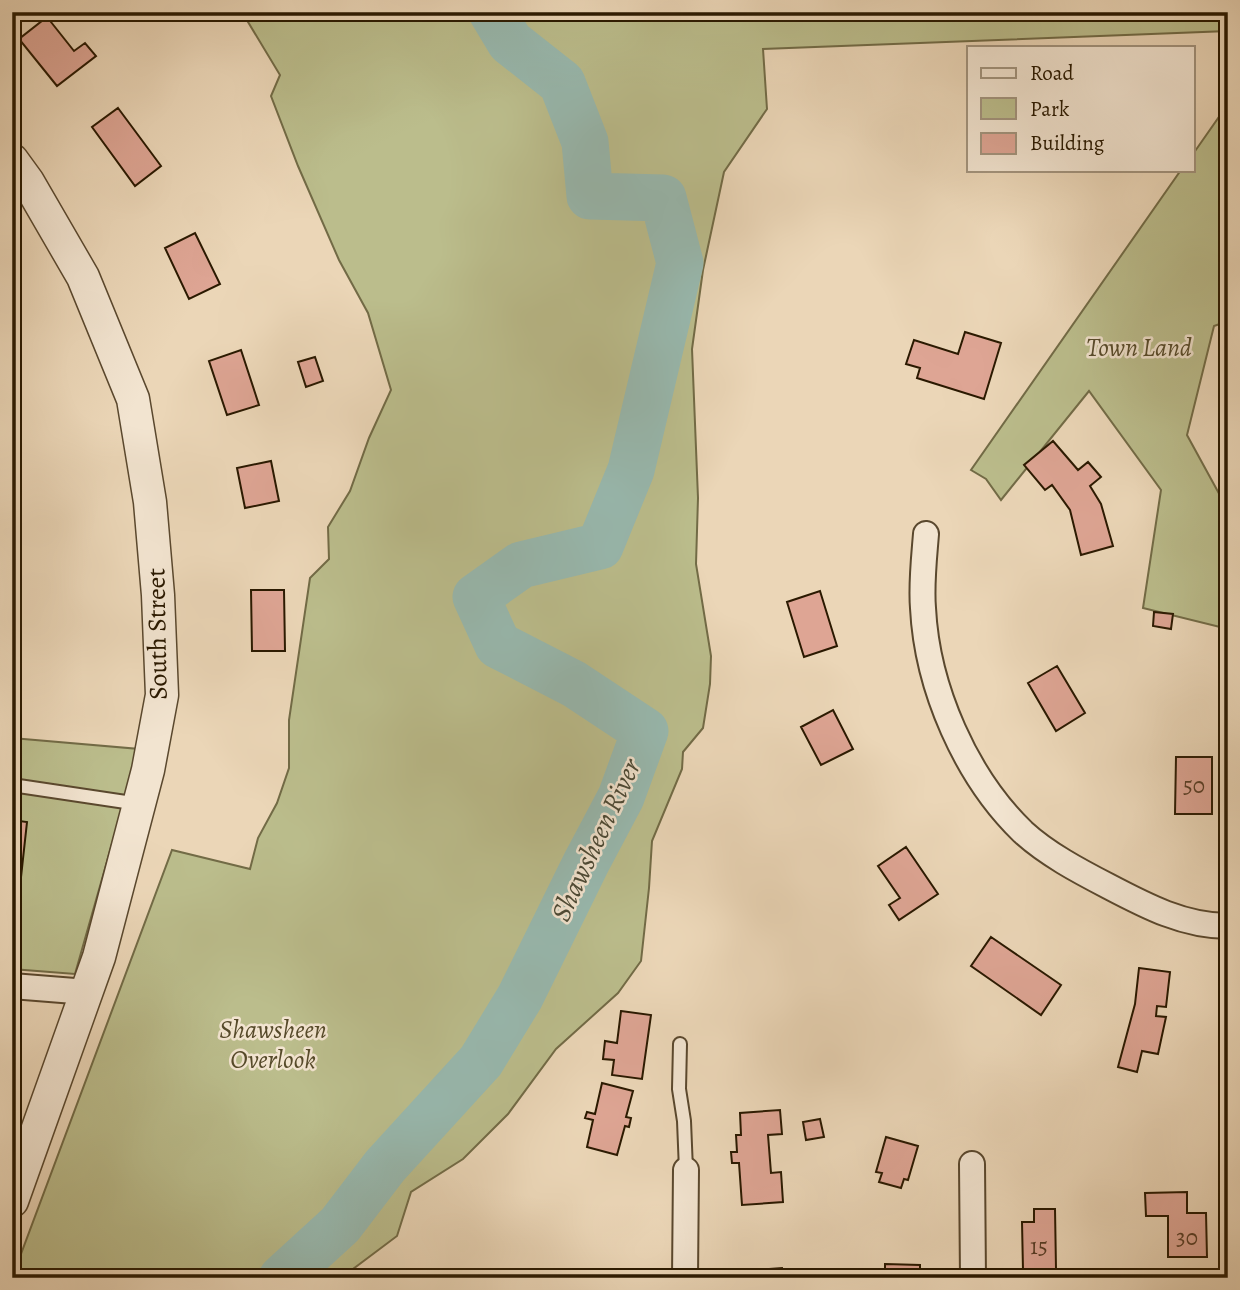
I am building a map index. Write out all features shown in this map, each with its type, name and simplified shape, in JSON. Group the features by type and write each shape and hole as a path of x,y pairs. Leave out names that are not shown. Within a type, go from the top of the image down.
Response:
{"street":[{"name":"South Street","path":"12,160 28,181 83,277 133,399 152,528 162,695 140,804 99,957 21,1152 12,1201"},
{"path":"926,534 923,611 932,662 954,728 992,795 1024,833 1074,868 1136,901 1170,915 1194,923 1228,926"},
{"path":"12,986 87,992"},
{"path":"972,1164 973,1278"},
{"path":"685,1278 686,1170"}],"lane":[{"path":"12,785 140,804"},
{"path":"680,1044 679,1089 684,1121 686,1170"}],"green space":[{"name":"Shawsheen Overlook","path":"242,12 1228,12 1228,31 763,49 767,109 724,172 703,270 692,349 698,498 696,564 711,656 710,684 703,728 683,752 682,769 652,841 641,961 618,993 556,1049 508,1114 463,1159 411,1192 397,1236 341,1278 12,1278 172,850 250,869 258,838 277,803 289,768 289,720 310,578 329,559 328,527 350,491 369,438 391,390 368,313 339,260 271,96 280,75"},
{"name":"Town Land","path":"1228,104 1228,321 1214,326 1187,435 1228,510 1228,629 1143,608 1161,490 1089,391 1001,500 986,479 971,470 1180,172 1194,172 1194,153"},
{"path":"12,738 139,749 75,974 12,969"}],"building":[{"path":"47,17 74,51 85,43 96,56 57,86 19,39"},
{"path":"118,108 161,166 135,186 92,127"},
{"path":"195,233 220,284 189,299 165,248"},
{"path":"965,332 1001,343 984,399 917,378 920,368 906,364 914,340 958,354"},
{"path":"241,350 259,405 227,415 209,361"},
{"path":"315,357 323,381 306,387 298,362"},
{"path":"1053,441 1078,470 1088,462 1101,477 1090,486 1101,504 1113,546 1081,555 1070,510 1052,485 1045,490 1024,465"},
{"path":"271,461 279,501 245,508 237,468"},
{"path":"251,590 284,590 285,651 252,651"},
{"path":"820,591 837,646 804,657 787,602"},
{"path":"1154,612 1173,614 1171,629 1153,626"},
{"path":"1057,666 1085,713 1056,731 1028,683"},
{"path":"833,710 853,749 821,765 801,727"},
{"path":"1176,757 1212,757 1212,814 1175,814"},
{"path":"12,820 27,822 15,932 12,932"},
{"path":"906,847 938,894 899,920 889,905 900,898 878,866"},
{"path":"991,937 1061,985 1041,1015 971,966"},
{"path":"1139,968 1170,972 1166,1007 1157,1006 1156,1016 1166,1017 1158,1054 1142,1051 1137,1072 1118,1067 1135,1004"},
{"path":"621,1011 651,1015 642,1079 612,1075 614,1060 603,1059 605,1041 617,1043"},
{"path":"602,1083 633,1091 626,1117 631,1118 629,1127 625,1126 617,1155 587,1147 593,1120 585,1118 587,1112 595,1114"},
{"path":"780,1110 782,1134 768,1135 771,1173 781,1172 783,1202 742,1205 739,1163 732,1163 731,1152 737,1152 736,1135 741,1135 740,1113"},
{"path":"820,1119 824,1137 806,1140 803,1122"},
{"path":"886,1137 918,1146 908,1180 904,1179 901,1188 879,1182 882,1173 876,1172"},
{"path":"1187,1192 1187,1213 1206,1213 1207,1257 1168,1257 1168,1216 1146,1216 1145,1193"},
{"path":"1034,1209 1055,1209 1056,1269 1023,1270 1022,1222 1034,1222"},
{"path":"885,1264 920,1265 920,1278 885,1278"},
{"path":"782,1268 783,1278 755,1278 755,1270"}],"waterway":[{"name":"Shawsheen River","path":"282,1278 340,1225 385,1166 481,1061 520,997 621,797 645,731 574,684 498,645 476,597 521,565 600,546 631,470 680,263 663,198 590,196 585,142 562,83 510,42 492,12"}]}
